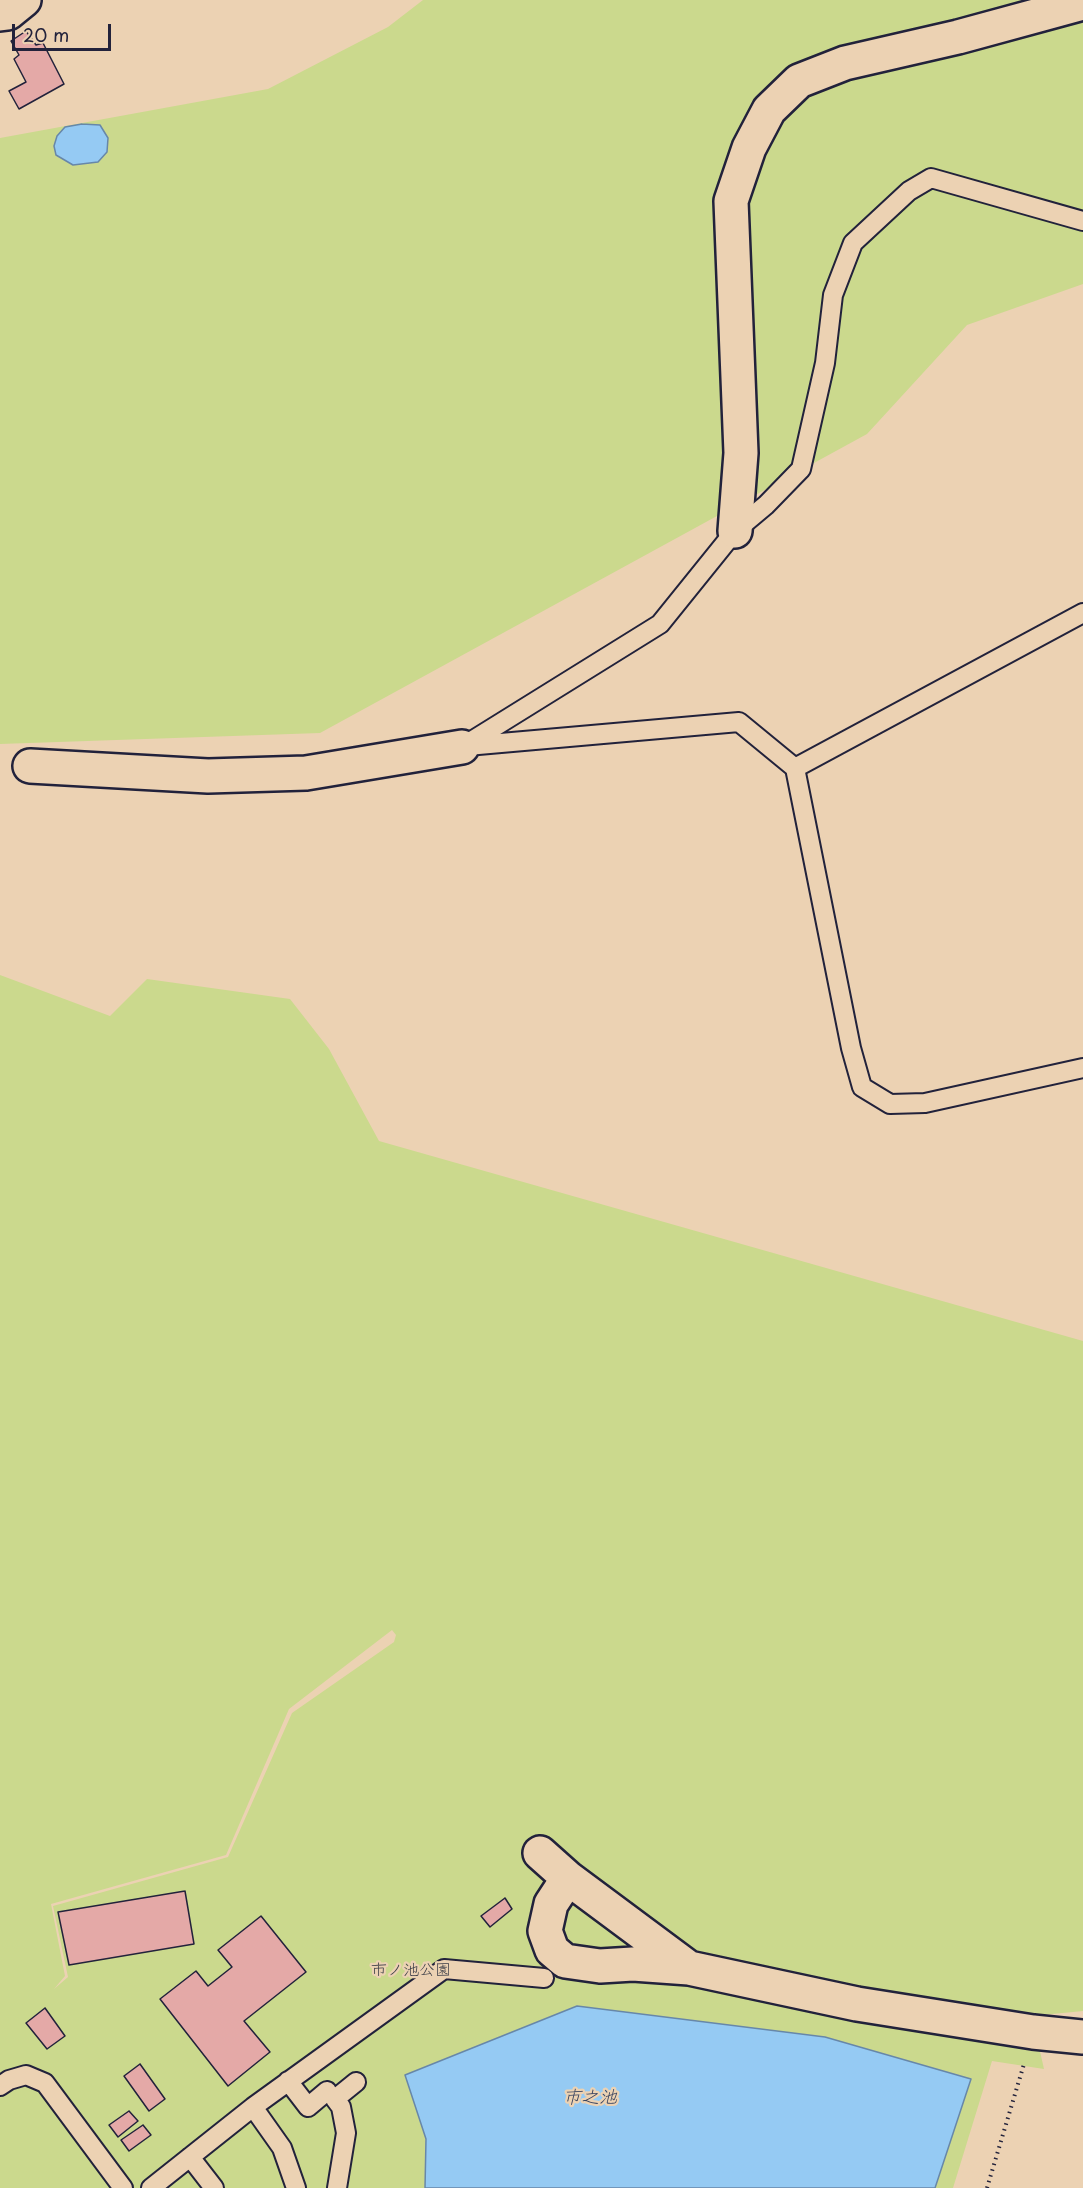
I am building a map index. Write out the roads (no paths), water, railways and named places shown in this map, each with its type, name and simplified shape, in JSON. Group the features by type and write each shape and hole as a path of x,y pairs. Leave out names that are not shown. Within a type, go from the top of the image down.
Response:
{"street":[{"path":"0,14 8,12 24,0"},
{"path":"735,531 741,453 731,201 749,148 769,110 799,81 846,63 958,37 1083,3"},
{"path":"30,766 208,776 306,773 462,747"},
{"path":"540,1853 568,1878 689,1968"},
{"path":"568,1878 552,1904 545,1931 552,1950 565,1961 600,1965 633,1964 689,1968 857,2004 1033,2032 1083,2037"}],"lane":[{"path":"462,747 660,624 735,531 766,505 801,469 825,363 833,295 853,243 909,191 931,178 1083,221"},
{"path":"795,768 1083,613"},
{"path":"462,747 739,722 795,768 851,1048 861,1087 890,1104 925,1103 1083,1068"},
{"path":"151,2188 253,2107 444,1969 544,1978"},
{"path":"0,2086 9,2080 26,2076 45,2083 123,2188"},
{"path":"288,2081 308,2107 327,2091"},
{"path":"337,2188 346,2133 341,2107 335,2099 356,2082"},
{"path":"253,2107 282,2148 296,2188"},
{"path":"190,2157 214,2188"}],"water":[{"path":"82,124 100,125 108,138 107,152 98,162 73,165 56,155 54,146 57,136 65,127"},
{"name":"市之池","path":"577,2006 825,2037 971,2079 935,2188 425,2188 426,2139 405,2075"}],"park label":[{"name":"市ノ池公園","path":"411,1971"}]}
